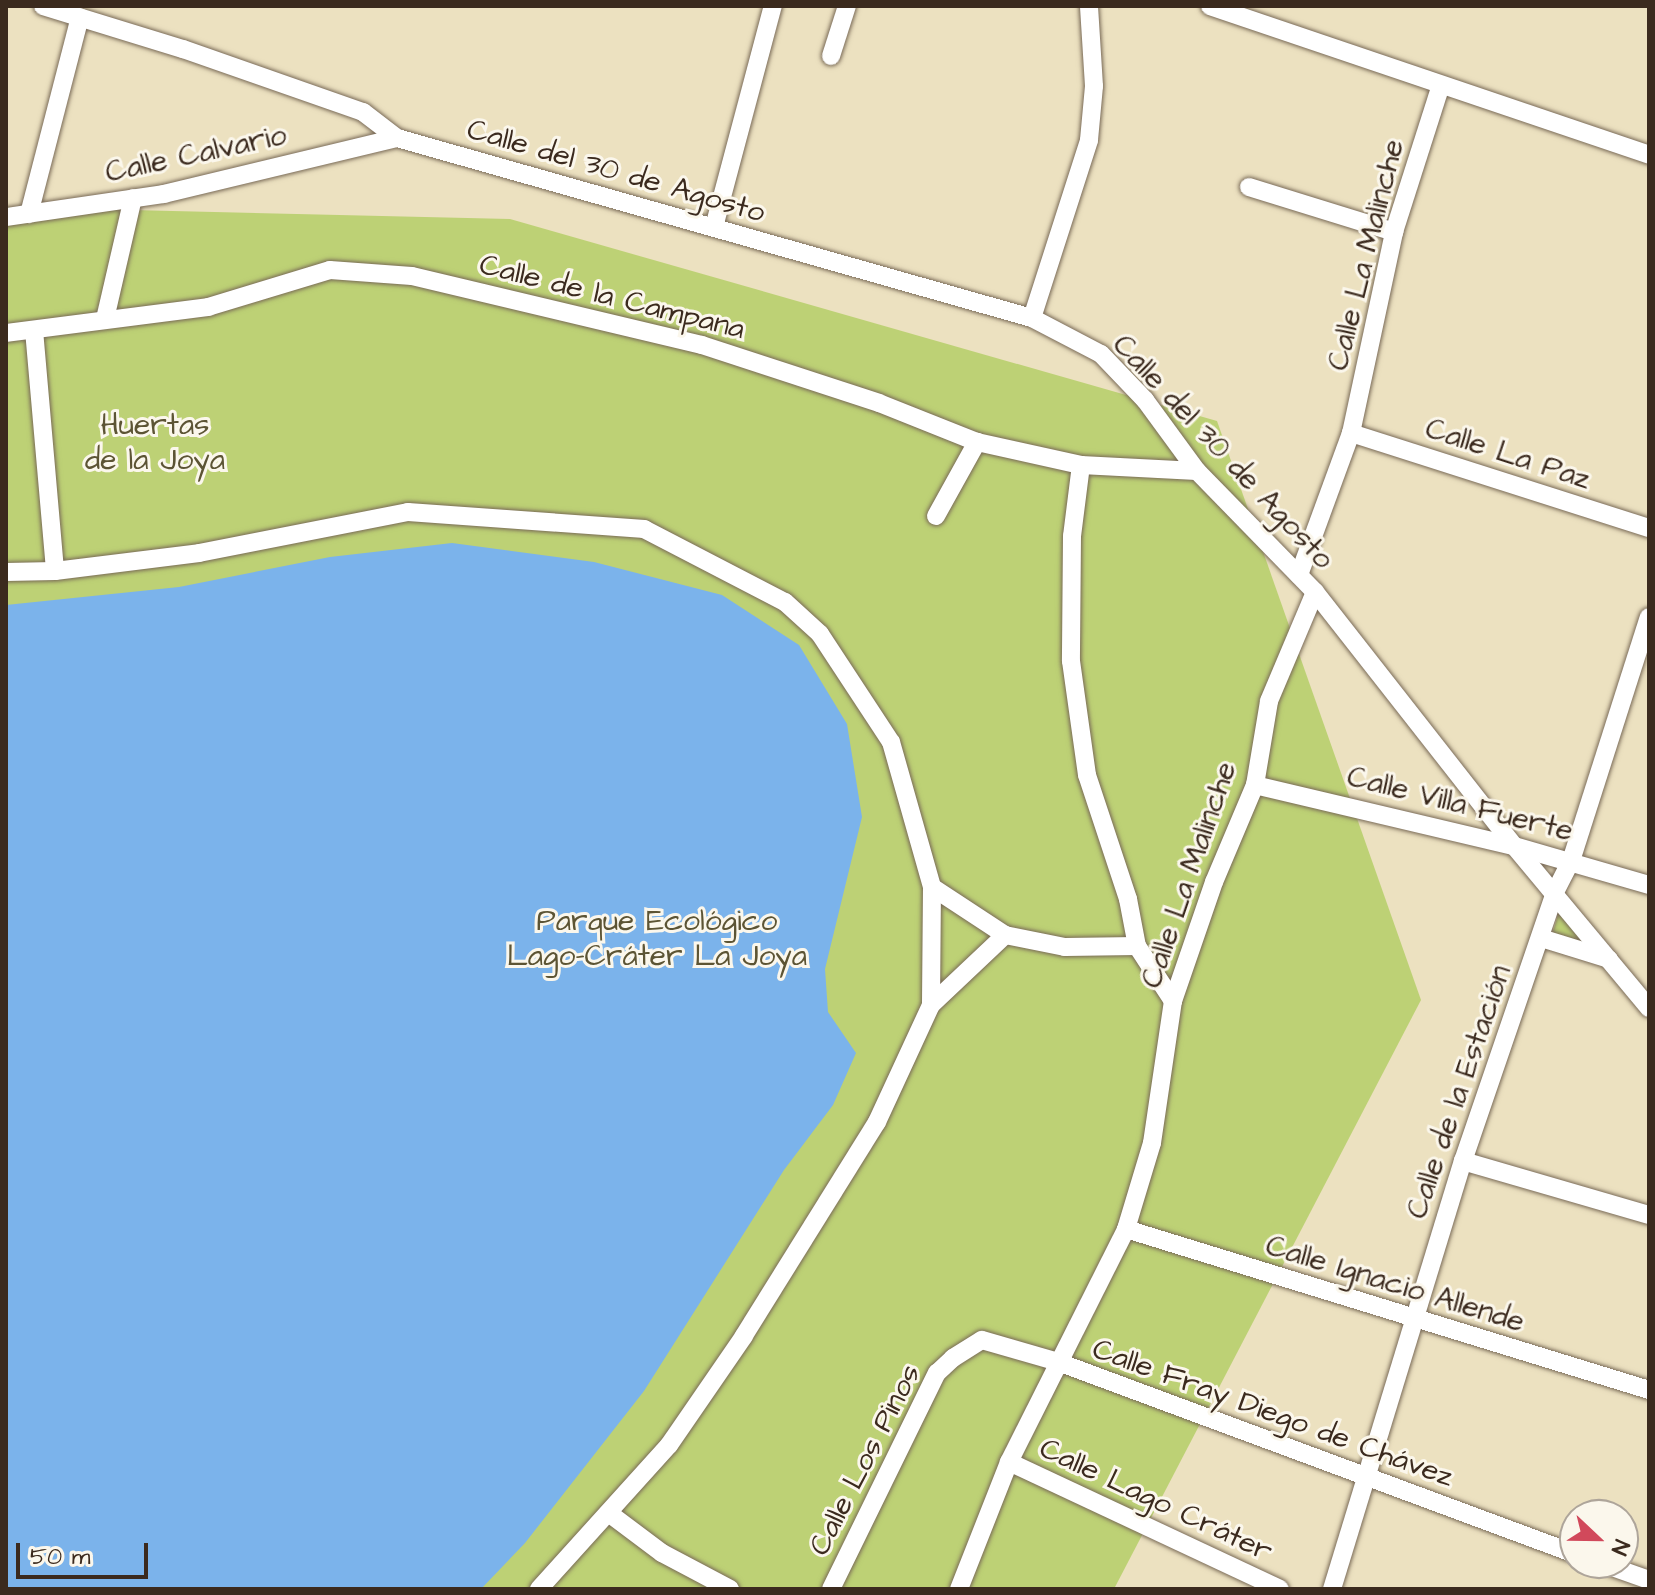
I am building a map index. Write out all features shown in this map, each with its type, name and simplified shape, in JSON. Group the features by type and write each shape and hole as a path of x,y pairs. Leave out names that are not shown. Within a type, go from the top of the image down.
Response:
{"street":[{"path":"43,6 197,53 363,112 397,138"},
{"path":"714,227 773,6"},
{"path":"831,56 847,6"},
{"path":"1032,318 1089,140 1094,86 1089,6"},
{"path":"1210,6 1649,155"},
{"path":"29,214 80,17"},
{"name":"Calle La Malinche","path":"1299,575 1351,433 1394,232 1441,85"},
{"name":"Calle del 30 de Agosto","path":"397,138 1032,318 1101,354 1145,400 1197,471 1315,592 1514,846 1649,1008"},
{"name":"Calle Calvario","path":"6,217 235,179 397,138"},
{"path":"1249,187 1394,232"},
{"path":"105,319 133,198"},
{"name":"Calle de la Campana","path":"6,333 208,307 330,270 412,276 702,345 879,403 977,442 1081,465 1197,471"},
{"path":"34,330 55,571"},
{"name":"Calle La Paz","path":"1351,433 1649,528"},
{"path":"936,516 977,442"},
{"path":"1081,465 1072,536 1071,661 1087,775 1128,899 1137,946 1173,1001"},
{"path":"6,572 55,571 199,553 408,512 644,529 785,602 820,634 891,742 932,887 931,1005"},
{"name":"Calle La Malinche","path":"959,1589 1009,1462 1126,1229 1152,1143 1173,1001 1214,882 1255,785 1269,701 1315,592"},
{"name":"Calle de la Estación","path":"1332,1589 1463,1161 1555,892 1571,861 1649,617"},
{"name":"Calle Villa Fuerte","path":"1255,785 1514,846 1649,885"},
{"path":"932,887 1005,935 1065,947 1137,946"},
{"path":"539,1589 610,1514 669,1445 744,1336 877,1122 931,1005 1005,935"},
{"path":"1541,938 1609,959"},
{"path":"1463,1161 1649,1215"},
{"name":"Calle Ignacio Allende","path":"1126,1229 1649,1390"},
{"name":"Calle Fray Diego de Chávez","path":"953,1358 982,1340 1058,1362 1559,1548"},
{"name":"Calle Los Pinos","path":"831,1589 937,1373 953,1358"},
{"name":"Calle Lago Cráter","path":"1009,1462 1280,1589"},
{"path":"610,1514 662,1553 730,1589"}],"green space":[{"name":"Parque Ecológico Lago-Cráter La Joya","path":"6,207 510,219 1217,421 1421,1000 1114,1589 6,1589"},
{"path":"1560,908 1594,948 1552,935"}],"water":[{"path":"452,543 594,562 722,595 799,645 847,724 862,817 825,969 828,1012 856,1053 833,1105 784,1170 644,1391 525,1543 481,1589 6,1589 6,605 179,587 330,557"}],"park label":[{"name":"Huertas de la Joya","path":"155,442"}]}
